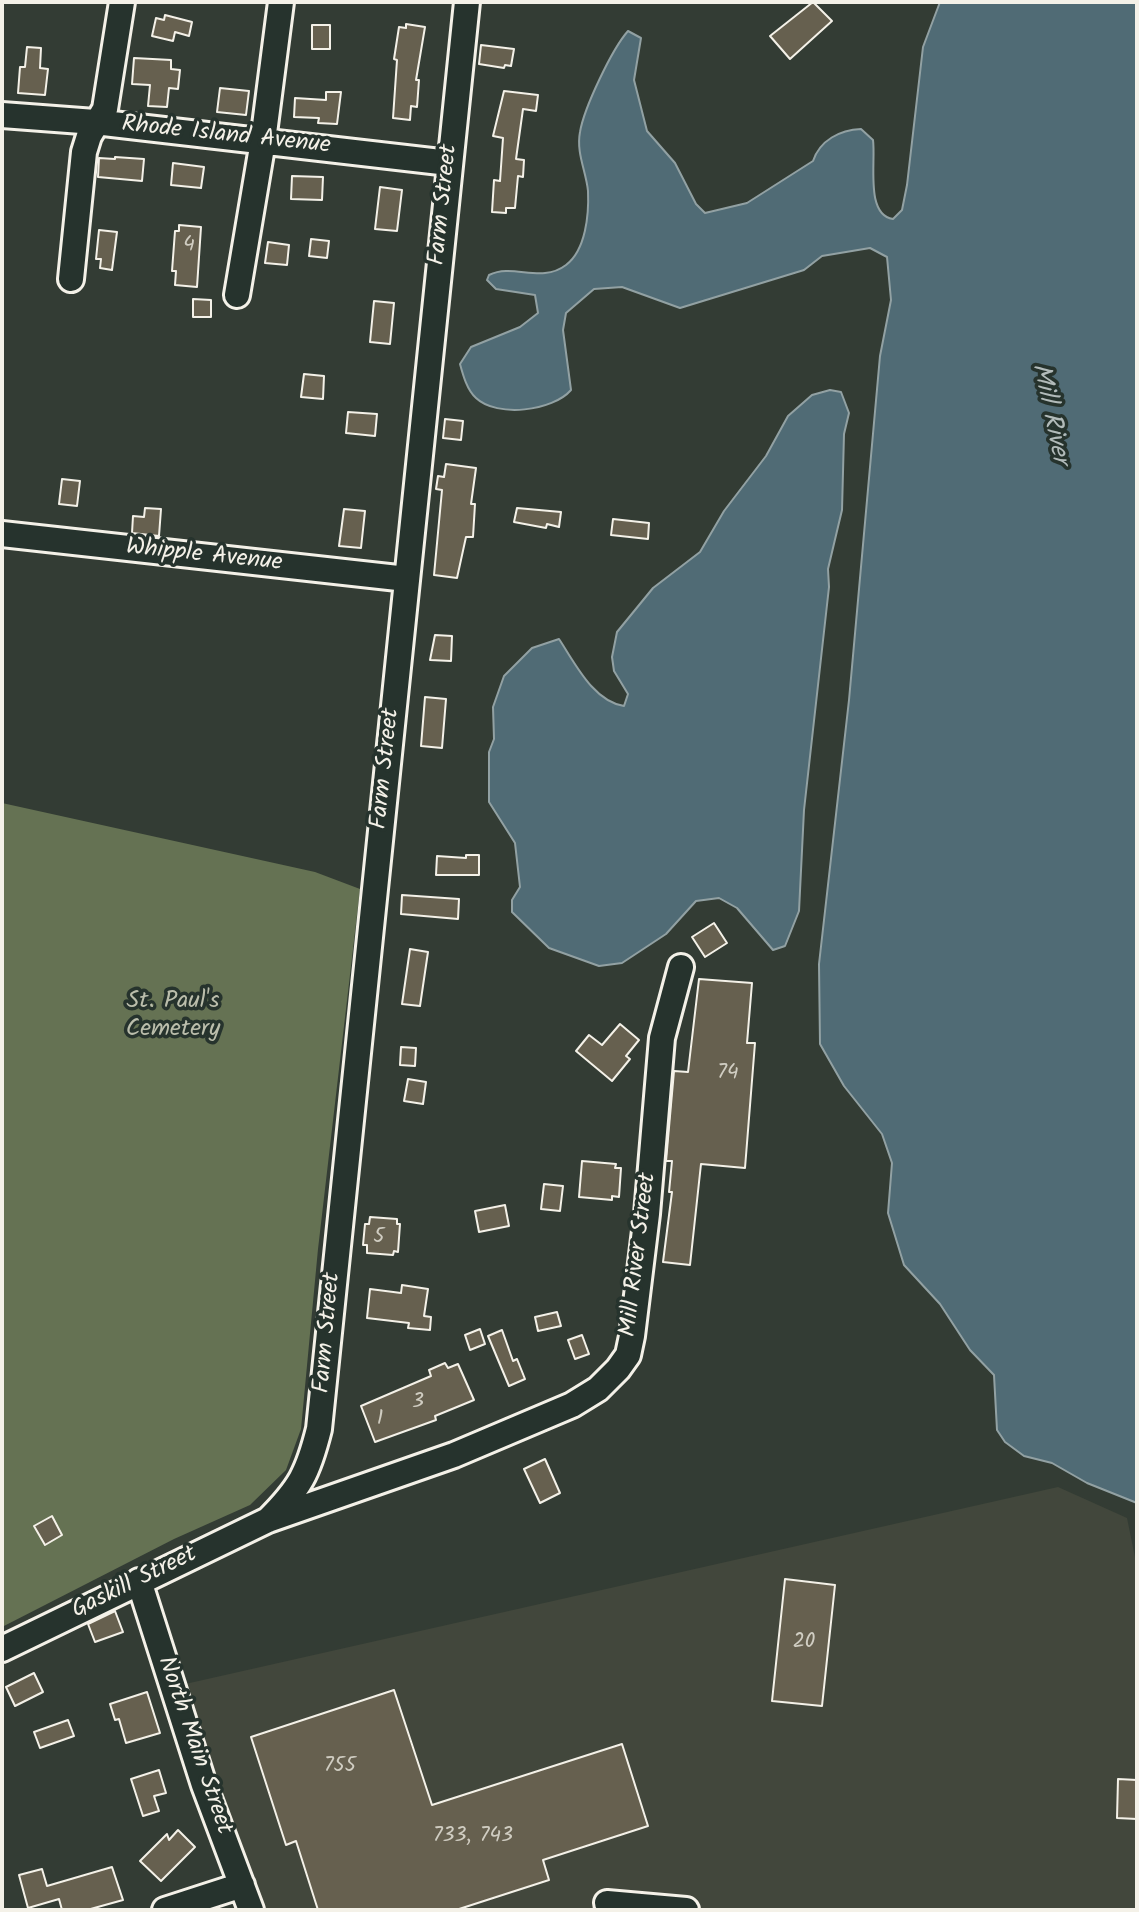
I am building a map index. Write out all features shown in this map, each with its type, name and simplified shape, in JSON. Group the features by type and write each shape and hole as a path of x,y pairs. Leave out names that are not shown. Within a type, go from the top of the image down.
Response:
{"street":[{"path":"71,278 84,152 95,122 108,100 122,2"},
{"path":"237,295 281,2"},
{"name":"Farm Street","path":"268,1520 296,1492 304,1477 319,1429 467,2"},
{"name":"Rhode Island Avenue","path":"2,115 95,122 449,163"},
{"name":"Whipple Avenue","path":"2,534 407,579"},
{"name":"Mill River Street","path":"268,1520 454,1455 572,1405 598,1389 618,1369 628,1355 632,1336 647,1214 662,1038 681,967"},
{"name":"Gaskill Street","path":"2,1649 268,1520"},
{"name":"North Main Street","path":"139,1581 204,1784 251,1910"},
{"path":"164,1910 242,1885"},
{"path":"607,1903 686,1910"}],"shaded area":[{"path":"1058,1487 1127,1518 1137,1567 1137,1910 248,1910 172,1687"}],"green space":[{"name":"St. Paul's Cemetery","path":"2,803 315,872 360,889 318,1249 301,1429 286,1470 250,1505 174,1539 2,1627"}],"water":[{"name":"Mill River","path":"940,2 1137,2 1137,1503 1087,1483 1052,1463 1024,1456 1005,1442 997,1430 994,1375 970,1350 940,1304 904,1265 888,1213 892,1163 882,1134 844,1086 820,1044 819,964 849,700 880,356 891,300 887,257 870,248 822,256 804,270 680,308 622,287 594,289 566,313 563,330 571,390 552,403 539,407 511,410 485,404 470,391 460,364 471,347 520,327 538,313 535,295 496,289 487,280 489,275 508,271 547,273 566,265 578,250 587,221 588,200 579,147 580,132 599,79 628,31 641,38 634,80 647,131 675,163 696,204 705,213 747,203 813,161 820,147 832,138 846,131 861,129 873,140 874,186 878,208 893,219 902,210 907,185 923,47"},
{"path":"830,390 841,392 849,413 844,434 842,510 828,569 829,587 804,810 799,911 785,946 773,950 737,908 719,898 696,901 666,934 622,963 599,966 549,948 512,912 512,900 520,887 515,843 489,802 489,752 494,739 493,707 504,676 532,648 559,639 594,689 613,703 624,706 628,694 614,671 612,657 617,632 653,588 700,552 724,511 766,456 788,416 812,395"}],"building":[{"path":"813,2 832,21 790,59 770,36"},
{"path":"165,15 192,22 189,36 175,32 173,41 152,36 156,18 164,20"},
{"path":"406,24 425,27 416,80 419,80 417,107 411,106 410,120 393,118 397,60 394,59 399,27 406,28"},
{"path":"312,25 330,25 330,49 312,49"},
{"path":"481,45 514,49 511,66 505,65 504,68 479,64"},
{"path":"27,47 41,48 40,68 48,69 45,95 18,93 20,67 25,67"},
{"path":"134,58 171,60 171,69 180,70 178,89 169,88 167,107 148,106 150,85 132,84"},
{"path":"220,88 249,91 246,115 217,112"},
{"path":"504,91 538,95 536,111 523,109 516,159 524,160 523,177 518,176 515,208 506,208 506,213 492,212 494,180 500,181 503,138 493,136"},
{"path":"326,92 341,92 337,124 318,123 319,118 294,117 295,98 326,100"},
{"path":"99,158 144,159 142,181 98,177"},
{"path":"173,163 204,167 201,188 171,185"},
{"path":"292,176 323,177 322,200 291,199"},
{"path":"380,187 402,190 397,231 375,229"},
{"path":"179,225 201,227 197,287 175,285 176,271 172,271 175,231 179,231"},
{"path":"99,230 117,232 112,270 100,268 101,259 96,259"},
{"path":"311,239 329,241 327,258 309,256"},
{"path":"268,242 289,245 287,265 265,263"},
{"path":"193,299 211,300 211,317 193,317"},
{"path":"374,301 394,303 390,344 370,342"},
{"path":"304,374 324,376 323,399 301,397"},
{"path":"348,412 377,414 375,436 346,433"},
{"path":"445,419 463,421 461,440 443,438"},
{"path":"446,464 476,468 471,504 475,504 473,537 466,537 457,578 434,575 442,490 436,489 438,476 444,477"},
{"path":"62,479 80,481 77,506 59,504"},
{"path":"145,508 161,509 159,536 132,533 133,516 144,517"},
{"path":"517,508 561,512 559,527 547,524 546,528 514,522"},
{"path":"344,509 365,511 361,548 339,546"},
{"path":"613,519 649,523 648,539 611,535"},
{"path":"435,635 452,636 451,661 430,660"},
{"path":"425,697 446,699 442,748 421,746"},
{"path":"466,855 479,855 479,875 436,875 437,856 466,858"},
{"path":"402,895 459,899 458,919 401,914"},
{"path":"714,923 727,943 705,957 692,937"},
{"path":"410,949 428,952 420,1006 402,1004"},
{"path":"699,979 752,983 747,1043 755,1043 745,1168 701,1164 690,1265 663,1262 672,1192 669,1192 672,1161 666,1161 674,1071 688,1072"},
{"path":"620,1024 639,1040 626,1056 630,1059 612,1081 576,1051 589,1035 602,1045"},
{"path":"401,1047 416,1048 415,1066 400,1065"},
{"path":"408,1079 426,1082 423,1104 404,1101"},
{"path":"582,1161 616,1164 615,1168 621,1168 619,1197 612,1196 612,1200 579,1197"},
{"path":"544,1184 563,1186 560,1211 541,1209"},
{"path":"505,1205 509,1226 479,1232 475,1211"},
{"path":"370,1217 397,1219 397,1224 400,1224 398,1252 394,1251 393,1255 367,1253 367,1245 363,1245 365,1224 369,1224"},
{"path":"402,1285 428,1289 424,1316 431,1317 430,1330 408,1328 409,1323 367,1318 370,1289 401,1293"},
{"path":"557,1312 561,1326 538,1331 535,1317"},
{"path":"480,1329 485,1344 470,1350 465,1335"},
{"path":"502,1330 513,1361 517,1359 525,1379 509,1386 488,1336"},
{"path":"582,1335 589,1354 575,1359 568,1340"},
{"path":"445,1363 448,1368 458,1364 474,1400 435,1416 436,1420 375,1442 361,1406 431,1376 429,1370"},
{"path":"545,1459 560,1493 540,1503 524,1469"},
{"path":"52,1516 62,1535 45,1545 34,1526"},
{"path":"785,1579 835,1585 822,1706 772,1701"},
{"path":"115,1611 123,1632 95,1642 88,1624"},
{"path":"34,1673 43,1692 15,1706 6,1687"},
{"path":"394,1690 432,1805 622,1744 648,1826 543,1860 549,1880 456,1910 318,1910 296,1841 286,1845 251,1737"},
{"path":"147,1692 160,1733 126,1743 119,1719 115,1720 110,1704"},
{"path":"68,1720 74,1736 40,1748 34,1732"},
{"path":"159,1770 166,1793 154,1796 159,1811 143,1816 131,1779"},
{"path":"1118,1779 1137,1780 1137,1819 1117,1818"},
{"path":"178,1830 195,1847 161,1881 140,1861 167,1834 169,1840"},
{"path":"112,1867 123,1900 87,1910 62,1910 59,1899 28,1908 19,1875 42,1869 47,1886"}]}
